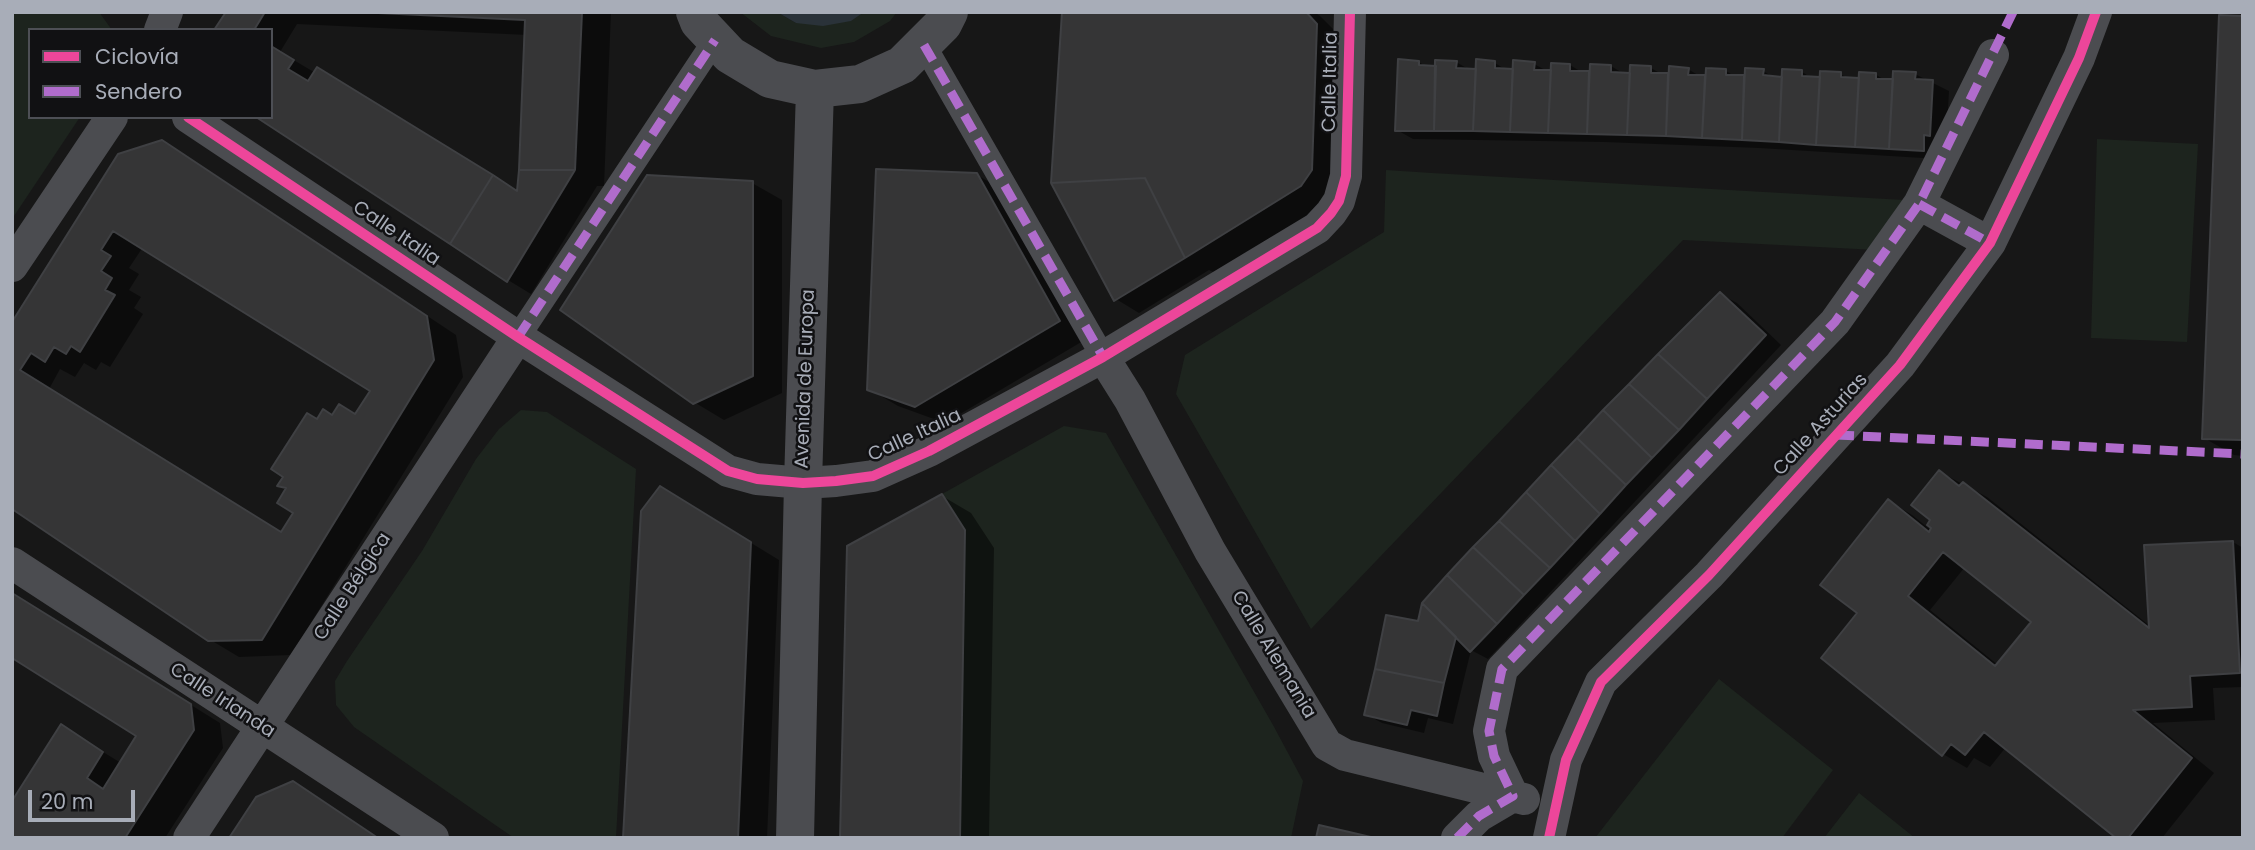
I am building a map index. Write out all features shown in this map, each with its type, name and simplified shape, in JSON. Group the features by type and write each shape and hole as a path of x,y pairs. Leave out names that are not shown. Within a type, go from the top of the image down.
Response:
{"street":[{"path":"518,337 705,26 730,55 770,79 815,89 860,84 902,65 943,24 949,12"},
{"name":"Calle Italia","path":"191,119 518,337 728,471 757,479 803,483 873,476 900,466 1103,357 1317,228 1339,201 1346,176 1350,12"},
{"name":"Calle Asturias","path":"1549,838 1566,760 1601,682 1709,575 1899,365 1990,243 2079,58 2096,12"},
{"path":"924,45 1103,357"},
{"path":"1457,838 1479,816 1513,796 1494,756 1489,731 1502,669 1835,322 1919,204 1993,55"},
{"name":"Avenida de Europa","path":"795,838 815,89"},
{"path":"12,266 111,119"},
{"path":"1919,204 1990,243"},
{"name":"Calle Bélgica","path":"189,838 518,337"},
{"name":"Calle Alemania","path":"1103,357 1130,400 1210,551 1327,745 1345,755 1556,805"},
{"name":"Calle Irlanda","path":"12,563 433,838"}],"shaded area":[{"path":"12,12 99,12 111,28 28,28 28,119 79,119 12,219"},
{"path":"740,12 777,12 796,23 850,21 864,12 897,12 890,21 854,42 821,48 771,36"},
{"path":"777,12 864,12 851,21 823,26 796,23"},
{"path":"2097,139 2198,144 2187,342 2091,338"},
{"path":"1386,170 1904,200 1896,251 1683,240 1311,629 1176,394 1185,355 1384,232"},
{"path":"521,410 547,412 636,469 616,838 514,838 354,727 336,705 335,681 347,661 422,551 476,459 499,429"},
{"path":"1064,426 1106,433 1273,725 1303,781 1291,838 960,838 965,530 942,494"},
{"path":"1719,679 1833,770 1782,838 1595,838"},
{"path":"1859,793 1915,838 1824,838"}],"building":[{"path":"226,12 265,12 255,28 215,28"},
{"path":"357,12 582,12 575,170 519,170 525,20"},
{"path":"1062,12 1306,12 1317,24 1312,170 1301,186 1185,258 1145,178 1051,183"},
{"path":"2219,15 2243,16 2243,440 2202,439"},
{"path":"273,47 294,60 288,69 308,81 317,67 493,175 450,244 259,119 273,119"},
{"path":"1398,59 1436,66 1434,131 1395,131"},
{"path":"1476,59 1495,61 1495,68 1513,69 1510,132 1473,131"},
{"path":"1435,60 1457,61 1456,68 1476,69 1473,131 1434,131"},
{"path":"1513,60 1535,62 1534,70 1551,70 1548,133 1510,132"},
{"path":"1551,63 1570,64 1570,71 1589,71 1587,134 1548,133"},
{"path":"1590,64 1611,65 1611,72 1630,73 1627,135 1587,134"},
{"path":"1630,65 1651,66 1651,73 1668,73 1666,136 1627,135"},
{"path":"1669,66 1689,68 1688,75 1705,75 1702,138 1666,136"},
{"path":"1706,68 1726,69 1726,75 1744,75 1742,140 1702,138"},
{"path":"1745,68 1764,69 1763,75 1782,77 1779,142 1742,140"},
{"path":"1782,69 1802,70 1802,76 1820,77 1816,145 1779,142"},
{"path":"1820,71 1841,72 1841,77 1859,78 1855,147 1816,145"},
{"path":"1893,71 1916,72 1915,79 1933,80 1930,136 1924,135 1924,151 1889,149"},
{"path":"1859,72 1876,73 1876,79 1893,79 1889,149 1855,147"},
{"path":"162,140 427,316 434,360 262,640 208,641 12,509 12,322 118,154","holes":["113,231 370,391 355,414 339,404 332,415 323,409 317,419 307,413 271,469 283,477 277,486 286,488 277,503 293,513 281,532 20,370 31,353 45,362 54,347 66,354 71,346 80,352 115,295 105,290 112,278 101,271 111,256 101,250"]},
{"path":"876,169 977,173 1060,321 915,407 867,390"},
{"path":"519,170 575,170 507,282 450,244 493,175 517,191"},
{"path":"647,175 753,181 753,376 693,404 560,310"},
{"path":"1145,178 1185,258 1114,301 1051,183"},
{"path":"1720,292 1766,335 1707,399 1658,354"},
{"path":"1658,354 1707,399 1679,430 1629,384"},
{"path":"1629,384 1679,430 1652,458 1603,410"},
{"path":"1603,410 1652,458 1626,485 1577,438"},
{"path":"1577,438 1626,485 1600,514 1551,465"},
{"path":"1551,465 1600,514 1575,541 1526,492"},
{"path":"1939,470 1959,486 1963,482 2149,628 2144,545 2233,541 2240,673 2190,676 2192,707 2133,710 2192,758 2128,838 2116,838 1984,732 1965,755 1951,744 1942,756 1821,658 1857,613 1820,585 1888,499 1929,532 1931,528 1927,525 1930,520 1911,505","holes":["1943,552 2031,622 1995,666 1908,596"]},
{"path":"660,486 751,542 738,838 623,838 641,511"},
{"path":"1526,492 1575,541 1550,568 1499,521"},
{"path":"942,494 965,530 960,838 840,838 847,546"},
{"path":"1499,521 1550,568 1524,595 1473,547"},
{"path":"1473,547 1524,595 1497,624 1447,575"},
{"path":"1447,575 1497,624 1470,652 1422,603"},
{"path":"12,593 191,704 194,730 125,838 12,838 12,801 61,724 103,752 87,778 103,789 136,736 12,658"},
{"path":"1422,603 1456,637 1444,683 1375,669 1386,615 1418,621"},
{"path":"1375,669 1444,683 1437,716 1411,710 1407,725 1364,715"},
{"path":"293,781 378,838 229,838 256,797"},
{"path":"1319,825 1375,838 1316,838"}],"marked path":[{"path":"1457,838 1479,816 1513,796 1494,756 1489,731 1502,669 1835,322 1919,204 2013,12"},
{"path":"518,337 715,40"},
{"path":"924,45 1103,357"},
{"path":"1919,204 1990,243"},
{"path":"1836,435 2243,454"}],"cycle path":[{"path":"191,119 518,337 728,471 757,479 803,483 836,481 873,476 929,451 1103,357 1317,228 1339,201 1346,176 1350,12"},
{"path":"1549,838 1566,760 1601,682 1709,575 1900,365 1990,243 2079,58 2096,12"}]}
